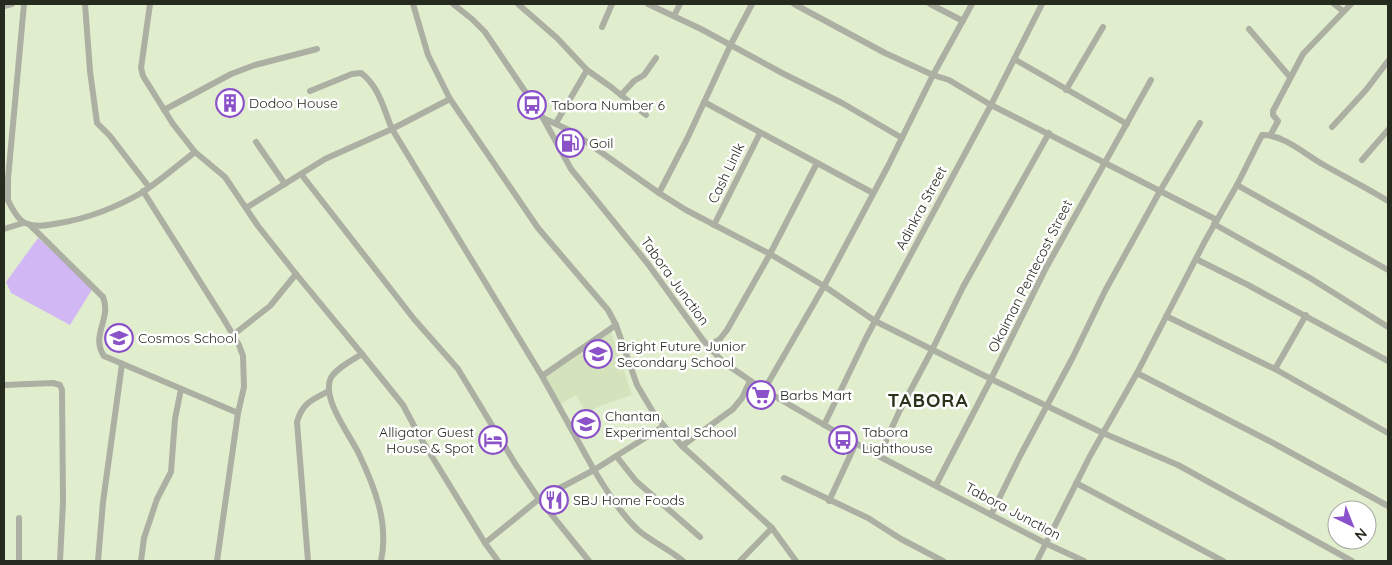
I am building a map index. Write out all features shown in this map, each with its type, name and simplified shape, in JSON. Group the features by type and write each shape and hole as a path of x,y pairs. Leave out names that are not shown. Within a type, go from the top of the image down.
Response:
{"street":[{"path":"4,6 12,4"},
{"path":"8,203 8,179 24,4"},
{"path":"85,4 96,123 110,136 149,187"},
{"path":"150,4 141,68 143,76 164,110 195,152 225,177 296,274 403,405 420,437 498,561"},
{"path":"414,4 428,55 450,99 538,228 608,310 616,326 637,385 653,412 682,446 772,528 796,561"},
{"name":"Tabora Junction","path":"454,4 485,32 544,118 572,169 648,264 708,346 722,362 764,390 878,456 1084,561"},
{"path":"518,4 561,42 587,70 646,115"},
{"path":"602,27 612,4"},
{"path":"648,4 702,28 784,74 842,103 902,138"},
{"path":"674,16 680,4"},
{"path":"659,193 752,4"},
{"path":"794,4 885,53 933,76 949,80 1048,134 1160,191 1310,278 1388,327"},
{"path":"930,4 963,21"},
{"path":"764,390 824,286 972,4"},
{"name":"Adinkra Street","path":"824,425 876,321 1042,4"},
{"path":"1334,4 1343,11"},
{"path":"1272,133 1278,123 1273,115 1273,111 1303,54 1351,4"},
{"path":"1066,90 1103,27"},
{"path":"1249,29 1290,77"},
{"path":"164,110 232,74 255,65 317,49"},
{"path":"621,96 634,81 644,75 656,58"},
{"path":"1014,59 1126,124"},
{"path":"1332,127 1366,90 1388,62"},
{"path":"556,123 587,70"},
{"path":"310,91 352,74 361,73 369,78 375,87 392,129 542,376 594,470 619,508 632,523 640,531 682,561"},
{"name":"Okaiman Pentecost Street","path":"936,485 1046,268 1151,80"},
{"path":"246,208 339,152 392,129 450,99"},
{"path":"704,102 873,193"},
{"path":"544,118 571,131 686,210 770,254 824,286 876,321 1102,433 1178,465 1352,561"},
{"path":"991,515 1105,291 1200,123"},
{"path":"1362,160 1388,130"},
{"name":"Cash Linlk","path":"714,225 760,133"},
{"path":"1037,561 1076,482 1137,374 1262,134 1272,133 1388,200"},
{"path":"878,456 963,287 1048,134"},
{"path":"256,142 285,184"},
{"path":"4,230 26,224 44,226 75,220 116,206 149,187 195,152"},
{"path":"708,346 720,339 728,330 817,163"},
{"path":"301,174 414,319 458,369 516,465 539,499 590,561"},
{"path":"1237,185 1388,270"},
{"path":"143,191 239,346 243,356 244,387 238,413 217,561"},
{"path":"4,192 8,203 26,224 103,297 106,309 98,340 104,356 238,413"},
{"path":"1196,259 1306,315 1388,361"},
{"path":"232,335 270,306 296,274"},
{"path":"1275,370 1306,315"},
{"path":"1166,316 1275,370 1388,433"},
{"path":"542,376 616,326"},
{"path":"362,354 336,372 329,382 334,409 358,452 376,494 381,511 383,536 380,561"},
{"path":"98,561 103,502 122,364"},
{"path":"1137,374 1275,444 1388,506"},
{"path":"682,446 733,409 742,398 750,381"},
{"path":"4,385 52,382 60,385 62,390 63,502 60,561"},
{"path":"142,561 144,538 172,467 175,420 181,389"},
{"path":"308,561 297,422 303,407 312,399 330,391"},
{"path":"485,543 539,499 594,470 664,426"},
{"path":"829,501 856,443"},
{"path":"616,457 636,481 700,536"},
{"path":"784,478 868,518 901,539 943,561"},
{"path":"1076,482 1223,561"},
{"path":"19,518 19,561"},
{"path":"740,561 772,528"}],"shaded area":[{"path":"38,238 93,288 70,325 11,293 6,282"},
{"name":"Bright Future Junior Secondary School","path":"611,331 632,395 586,413 576,395 560,404 544,376"}],"place":[{"name":"Dodoo House","path":"230,103"},
{"name":"Tabora Number 6","path":"532,105"},
{"name":"Goil","path":"570,143"},
{"name":"Cosmos School","path":"119,338"},
{"name":"Bright Future Junior Secondary School","path":"598,354"},
{"name":"Barbs Mart","path":"761,395"},
{"name":"Chantan Experimental School","path":"586,424"},
{"name":"Alligator Guest House & Spot","path":"493,440"},
{"name":"Tabora Lighthouse","path":"843,440"},
{"name":"SBJ Home Foods","path":"554,500"}],"district":[{"name":"TABORA","path":"928,400"}]}
